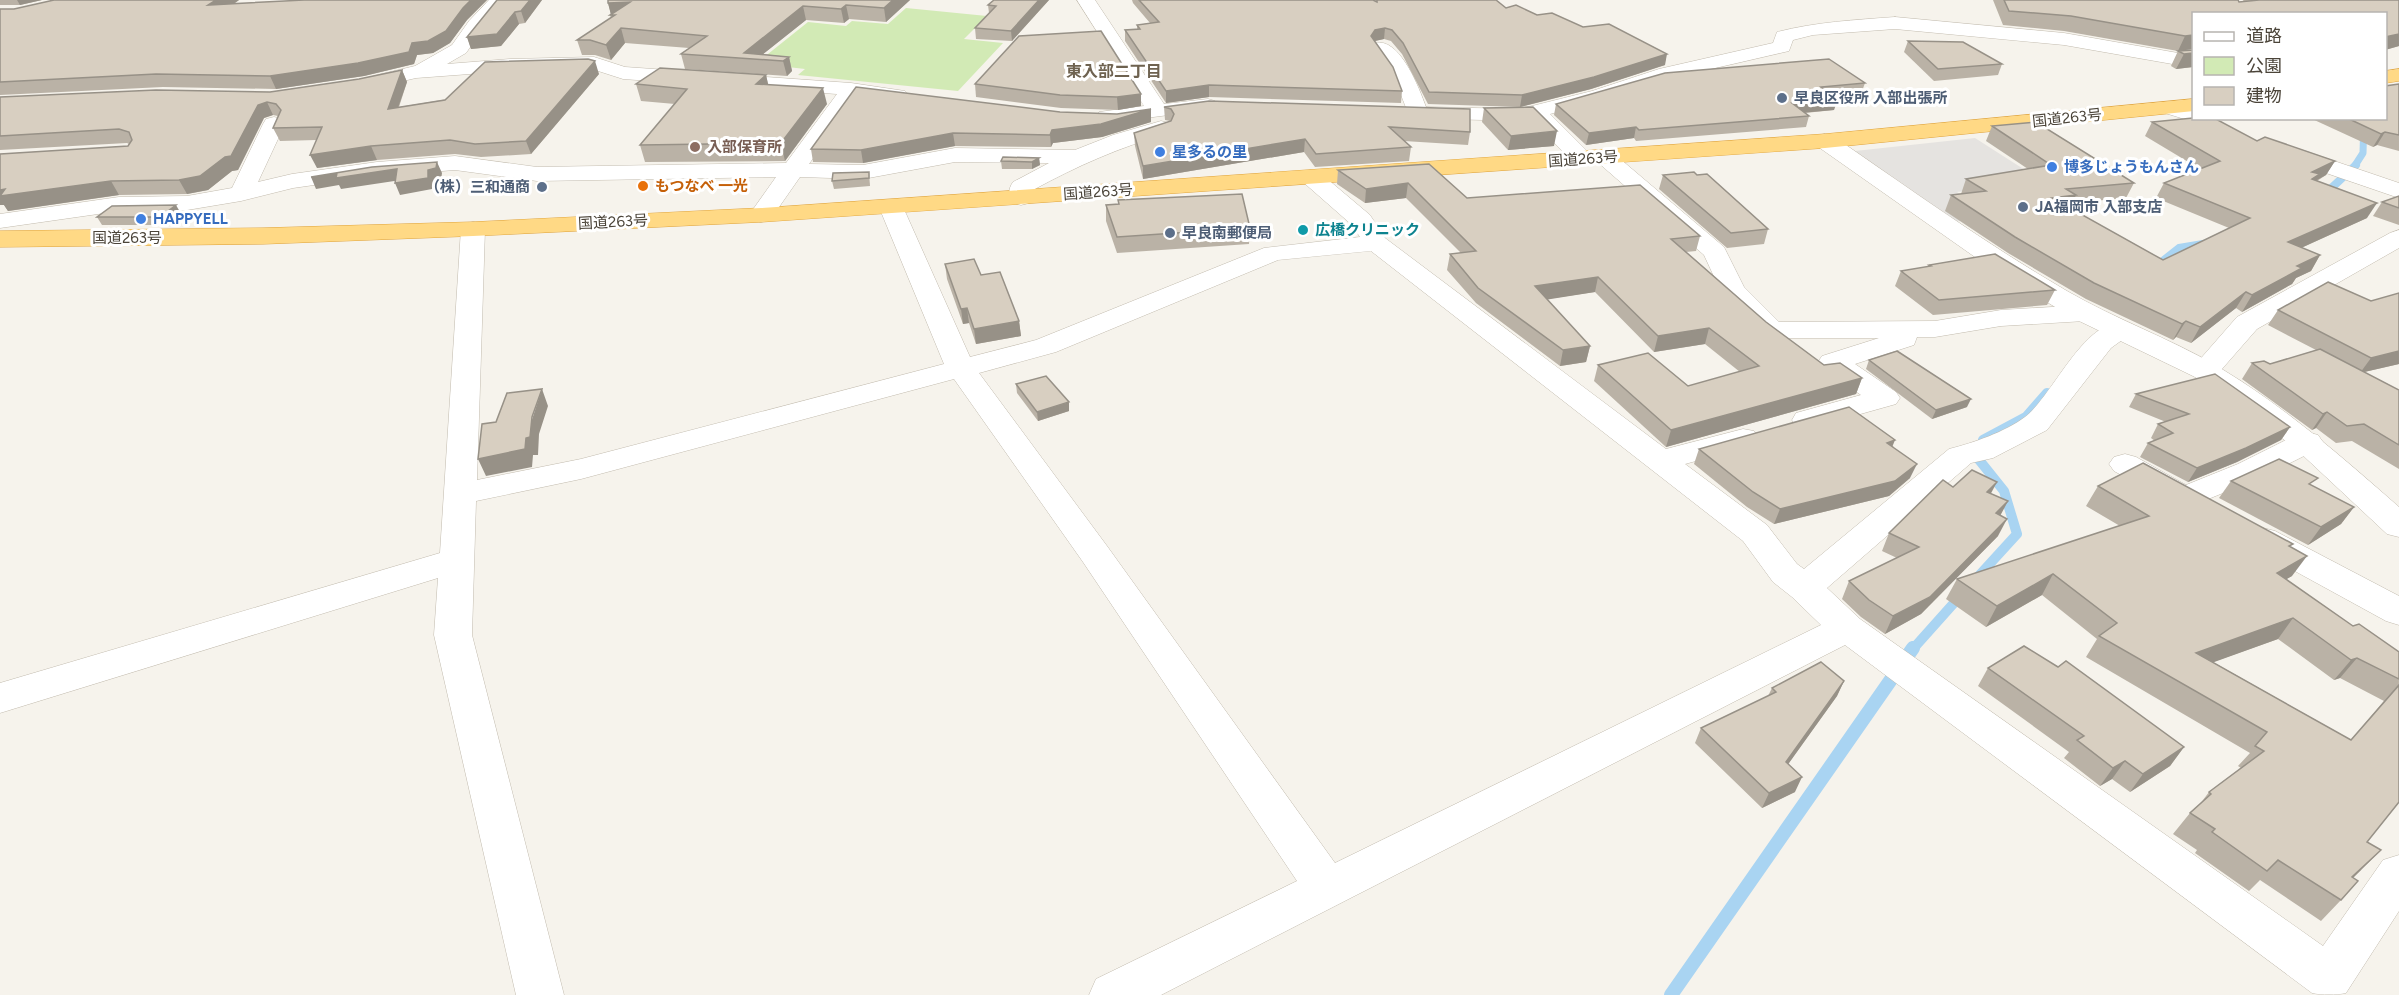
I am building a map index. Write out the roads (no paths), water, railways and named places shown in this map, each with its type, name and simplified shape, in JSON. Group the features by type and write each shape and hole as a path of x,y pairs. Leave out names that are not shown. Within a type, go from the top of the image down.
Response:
{"highway":[{"name":"国道263号","path":"0,239 263,237 473,230 762,215 2192,114"}],"street":[{"path":"416,72 459,49 476,25 499,0"},
{"path":"1086,0 1158,111"},
{"path":"1394,112 1520,115 1599,95 1666,73 1782,47 1784,36 1813,29 1895,23 2064,39 2188,61"},
{"path":"1382,47 1404,76 1418,113"},
{"path":"342,88 416,72 510,65 594,63 623,73 851,89 921,98"},
{"path":"762,215 851,89"},
{"path":"1084,117 1118,118 1182,107 1232,106"},
{"path":"1021,198 1021,187 1078,157 1180,120 1182,107"},
{"path":"1535,111 1715,252 1732,290 1772,330 1935,329"},
{"path":"241,194 274,124"},
{"path":"1825,141 2001,263 2103,322 2205,371 2259,406 2307,442 2399,526"},
{"path":"2274,147 2399,191"},
{"path":"0,221 119,204 187,203 241,194 292,181 377,169 455,163 537,174 794,170 863,172 955,155 1078,157"},
{"path":"1311,177 1361,220 1376,243 1755,533 1785,573 1858,636 2329,977 2399,874"},
{"path":"891,207 960,367 1095,554 1327,888"},
{"path":"473,230 453,635 540,995"},
{"path":"2205,371 2247,323 2399,238"},
{"path":"461,494 581,469 1046,346 1273,254 1376,243"},
{"path":"1658,461 1885,399 1832,362 1935,329 2001,318 2103,322"},
{"path":"1805,588 1971,454 2036,423 2101,342 2103,322"},
{"path":"2186,497 2249,471 2307,442"},
{"path":"2125,464 2399,612"},
{"path":"0,698 457,560"},
{"path":"1113,995 1327,888 1858,636"}],"waterway":[{"path":"2354,167 2363,153 2364,120"},
{"path":"2324,195 2354,167"},
{"path":"2154,268 2179,248 2209,243"},
{"path":"1983,440 2026,417 2047,393"},
{"path":"1972,451 2004,491 2017,534 1975,580"},
{"path":"1912,650 1962,594"},
{"path":"1671,995 1913,648"}],"place":[{"name":"早良区役所 入部出張所","path":"1782,98"},
{"name":"入部保育所","path":"695,147"},
{"name":"星多るの里","path":"1160,152"},
{"name":"博多じょうもんさん","path":"2052,167"},
{"name":"もつなべ 一光","path":"643,186"},
{"name":"（株）三和通商","path":"542,187"},
{"name":"JA福岡市 入部支店","path":"2023,207"},
{"name":"HAPPYELL","path":"141,219"},
{"name":"広橋クリニック","path":"1303,230"},
{"name":"早良南郵便局","path":"1170,233"}],"district":[{"name":"東入部二丁目","path":"1114,71"}]}
